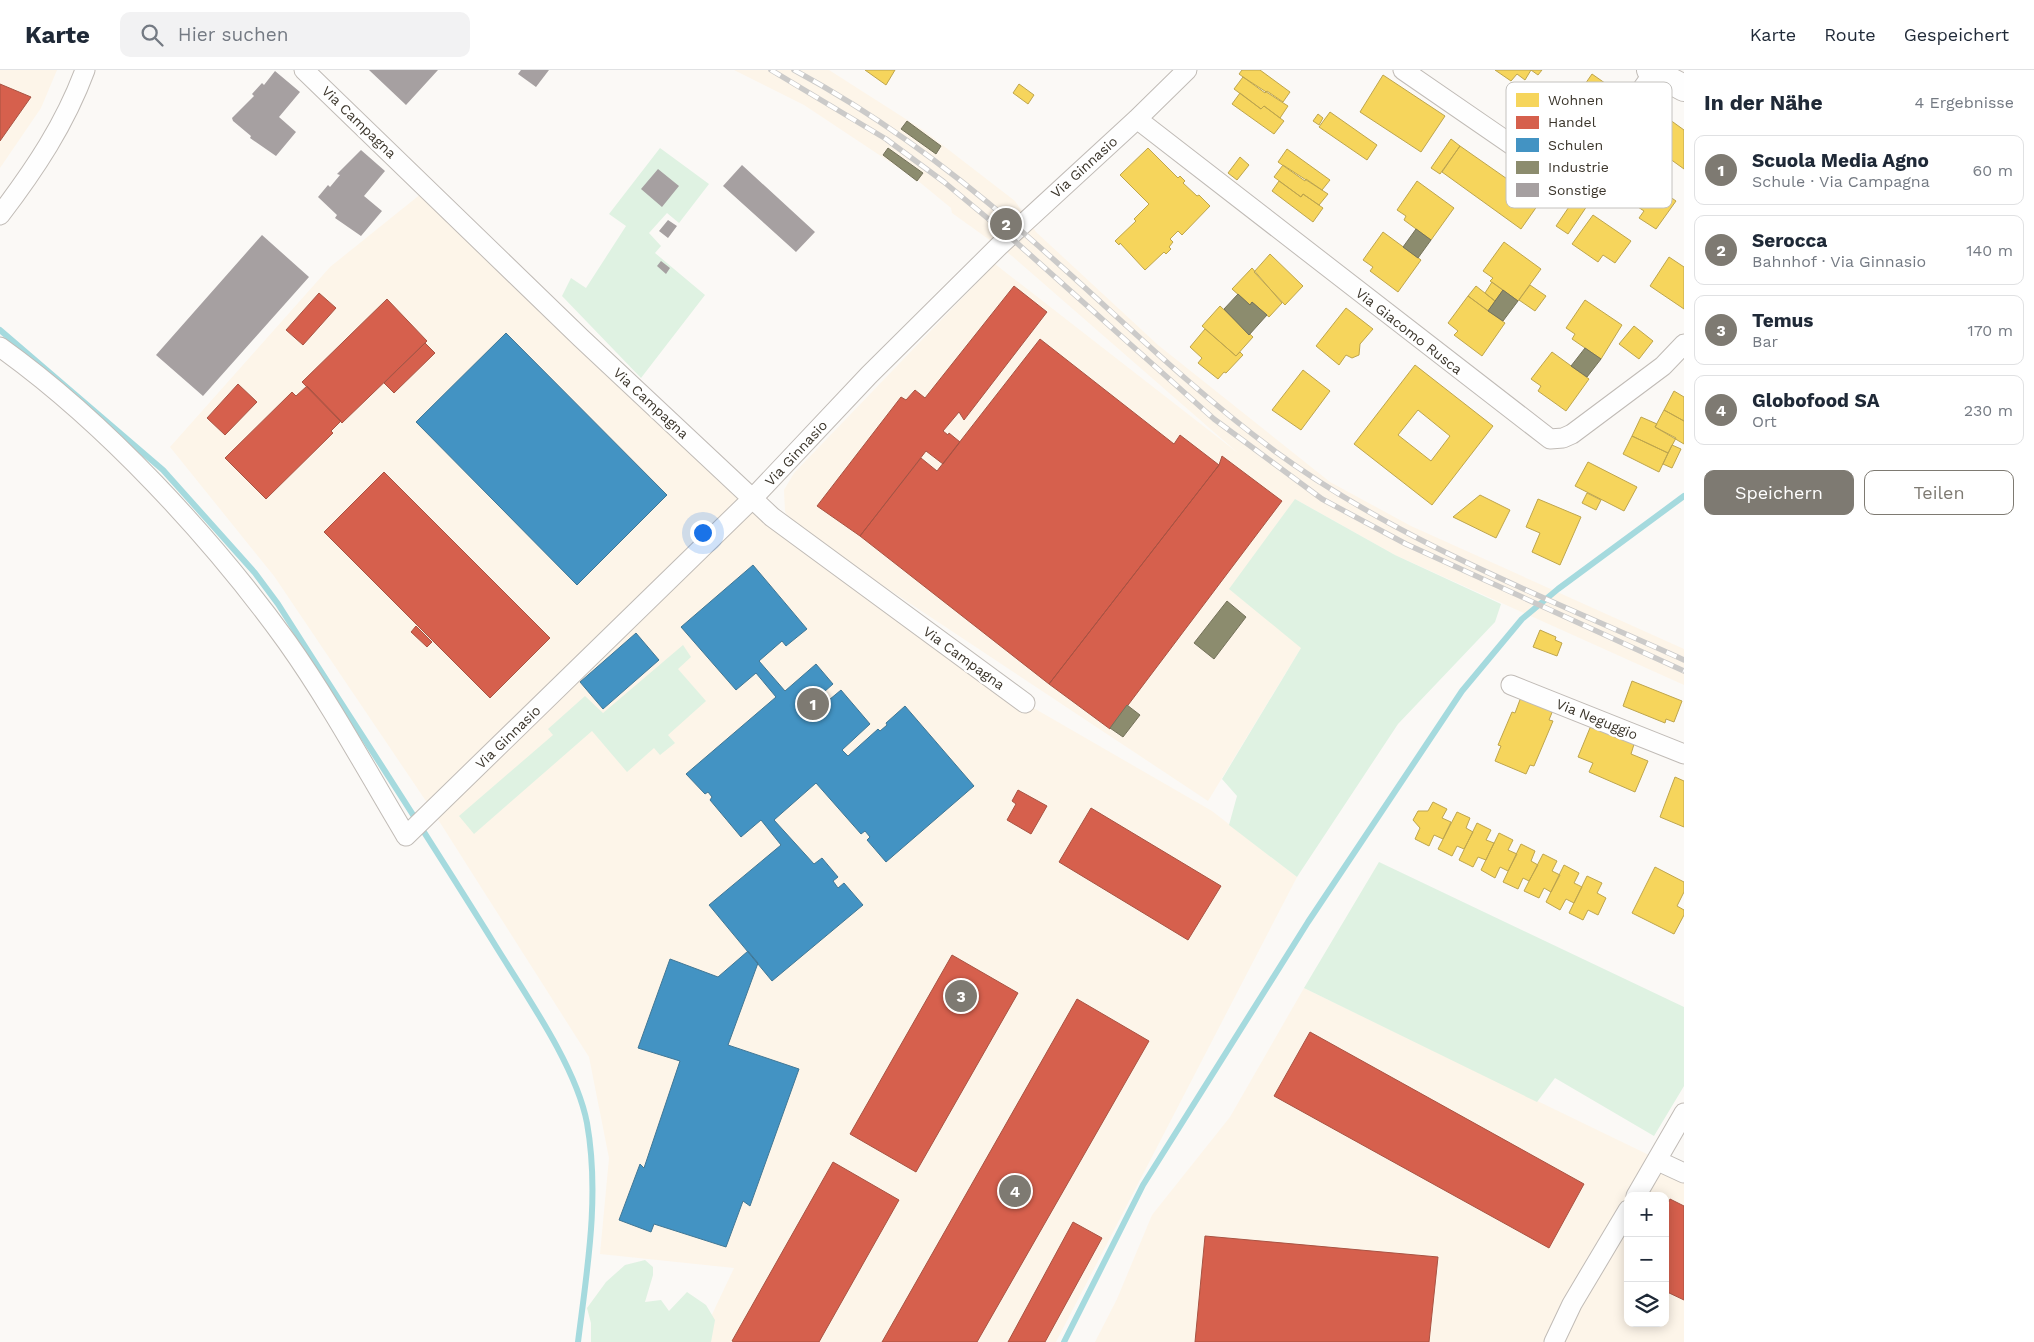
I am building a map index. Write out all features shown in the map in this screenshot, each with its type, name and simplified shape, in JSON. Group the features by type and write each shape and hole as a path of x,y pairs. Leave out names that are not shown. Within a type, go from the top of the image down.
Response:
{"main road":[{"path":"1652,71 1684,88"}],"street":[{"path":"0,215 31,174 61,126 85,70"},
{"name":"Via Campagna","path":"304,70 581,338 772,517 1026,703"},
{"name":"Via Ginnasio","path":"0,348 97,428 184,517 229,568 287,643 406,836 753,498 870,375 999,246 1137,119 1187,70"},
{"path":"1403,70 1506,141"},
{"path":"1645,82 1652,71"},
{"name":"Via Giacomo Rusca","path":"1137,119 1550,439 1563,438 1572,434 1663,366 1684,344"},
{"name":"Via Neguggio","path":"1511,685 1684,754"},
{"path":"1638,1192 1684,1113"},
{"path":"1658,1160 1684,1172"},
{"path":"1554,1342 1572,1304 1624,1217"}],"shaded area":[{"path":"0,70 57,70 41,108 0,168"},
{"path":"734,70 829,70 923,130 1015,201 1036,232 1158,345 1330,482 1411,526 1684,649 1684,685 1395,555 1295,499 1301,648 1208,801 843,559 788,516 785,512 784,490 794,473 995,264 1238,453 1012,256 952,213 951,208 917,180 804,105"},
{"path":"427,189 753,498 1025,703 1212,811 1297,877 1056,1342 699,1342 734,1268 600,1254 609,1158 589,1057 432,810 274,576 170,447 330,267"},
{"path":"1304,988 1684,1172 1684,1342 1095,1342 1117,1299 1152,1215 1230,1117"}],"green space":[{"path":"660,148 709,184 679,223 667,213 649,233 661,246 655,253 705,295 641,378 562,296 571,278 586,288 626,226 609,214"},
{"path":"1295,499 1395,555 1501,604 1495,622 1398,724 1297,877 1229,825 1237,796 1222,779 1301,648 1229,589"},
{"path":"683,645 691,657 678,669 706,701 668,735 675,743 660,755 654,748 627,772 592,731 474,834 459,816 553,735 548,729 585,696 603,713"},
{"path":"1379,862 1684,1007 1684,1086 1654,1136 1555,1078 1537,1102 1304,988"},
{"path":"645,1260 653,1267 653,1275 645,1302 661,1300 669,1311 687,1292 706,1305 715,1320 711,1342 591,1342 591,1323 587,1308 606,1282 625,1265"}],"building: Wohnen":[{"path":"865,70 895,70 886,85"},
{"path":"1242,70 1260,70 1290,92 1283,102 1267,91 1265,93 1239,74"},
{"path":"1495,70 1531,70 1525,80 1517,74 1511,81"},
{"path":"1531,70 1542,70 1538,75"},
{"path":"1592,74 1603,82 1586,82"},
{"path":"1383,75 1445,116 1421,152 1360,112"},
{"path":"1243,77 1288,106 1280,118 1264,106 1261,109 1234,89"},
{"path":"1019,84 1034,95 1028,104 1013,93"},
{"path":"1240,93 1261,109 1264,106 1284,121 1274,134 1232,104"},
{"path":"1330,112 1377,145 1367,160 1319,127"},
{"path":"1318,114 1323,118 1319,125 1313,121"},
{"path":"1672,121 1684,130 1684,169 1672,160"},
{"path":"1451,139 1460,146 1440,174 1431,168"},
{"path":"1460,146 1506,178 1506,208 1536,208 1521,229 1442,172"},
{"path":"1148,148 1178,178 1180,176 1185,181 1183,183 1210,206 1182,235 1178,231 1170,239 1173,242 1169,247 1171,249 1166,254 1164,252 1145,270 1120,243 1119,245 1115,241 1136,221 1134,219 1149,204 1120,175"},
{"path":"1287,149 1330,180 1322,190 1306,179 1305,181 1278,162"},
{"path":"1240,157 1249,165 1237,180 1228,173"},
{"path":"1283,165 1328,194 1319,205 1303,194 1301,197 1274,177"},
{"path":"1279,181 1301,197 1303,194 1323,208 1313,222 1272,191"},
{"path":"1417,181 1454,208 1431,240 1404,220 1406,216 1397,210"},
{"path":"1672,198 1676,201 1672,207"},
{"path":"1568,208 1586,208 1568,234 1556,226"},
{"path":"1640,208 1671,208 1656,229 1639,218 1644,211"},
{"path":"1593,215 1631,241 1615,263 1603,255 1598,262 1572,244"},
{"path":"1383,232 1421,260 1398,292 1370,271 1373,267 1363,260"},
{"path":"1504,242 1541,269 1518,301 1490,281 1493,278 1483,271"},
{"path":"1270,254 1303,286 1285,305 1254,272"},
{"path":"1669,257 1684,267 1684,309 1650,286"},
{"path":"1252,268 1282,303 1269,317 1252,302 1250,305 1232,289"},
{"path":"1492,282 1503,290 1495,301 1485,293"},
{"path":"1530,285 1546,296 1535,311 1519,300"},
{"path":"1476,286 1495,301 1488,311 1468,296"},
{"path":"1468,296 1505,323 1482,356 1454,335 1458,331 1448,323"},
{"path":"1585,300 1622,325 1601,359 1572,339 1575,334 1566,328"},
{"path":"1220,306 1253,337 1236,356 1202,326"},
{"path":"1346,308 1373,329 1360,344 1359,355 1352,358 1346,355 1339,365 1316,346"},
{"path":"1634,326 1653,341 1639,359 1619,344"},
{"path":"1205,329 1236,356 1240,352 1243,355 1218,379 1198,363 1202,358 1190,347"},
{"path":"1552,352 1589,379 1566,411 1538,391 1541,386 1531,379"},
{"path":"1415,365 1493,426 1432,505 1354,444","holes":["1418,410 1450,436 1431,461 1398,435"]},
{"path":"1303,370 1330,391 1301,430 1272,410"},
{"path":"1674,391 1684,397 1684,421 1664,410"},
{"path":"1664,410 1684,421 1684,444 1655,427"},
{"path":"1641,417 1657,424 1655,427 1676,438 1668,453 1632,436"},
{"path":"1632,436 1668,453 1659,472 1623,454"},
{"path":"1672,445 1681,449 1672,468 1663,464"},
{"path":"1588,462 1637,487 1624,511 1575,486"},
{"path":"1587,493 1601,500 1596,510 1582,503"},
{"path":"1480,495 1510,510 1496,538 1453,517"},
{"path":"1538,499 1581,517 1560,565 1532,552 1540,533 1526,527"},
{"path":"1540,630 1556,637 1555,640 1562,643 1557,656 1533,647"},
{"path":"1632,681 1682,701 1674,722 1666,719 1665,723 1623,706"},
{"path":"1521,697 1553,710 1549,720 1553,721 1534,766 1530,765 1526,774 1495,761 1501,746 1498,745 1512,712 1515,713"},
{"path":"1592,723 1635,741 1631,754 1648,761 1635,792 1589,772 1593,763 1578,757"},
{"path":"1675,777 1684,781 1684,827 1660,817"},
{"path":"1433,802 1447,809 1442,818 1451,822 1443,839 1434,835 1429,846 1415,839 1420,828 1413,820 1418,811 1428,811"},
{"path":"1457,812 1470,818 1466,828 1473,832 1464,849 1457,846 1452,856 1438,849"},
{"path":"1477,823 1491,830 1486,840 1494,843 1486,860 1478,857 1473,867 1459,860"},
{"path":"1499,833 1513,840 1508,850 1517,854 1508,871 1500,867 1495,878 1481,870"},
{"path":"1521,844 1535,851 1531,861 1538,865 1529,881 1523,878 1518,889 1503,882"},
{"path":"1543,854 1557,861 1552,871 1560,875 1551,892 1544,888 1539,898 1524,891"},
{"path":"1564,865 1579,873 1574,883 1582,887 1574,903 1566,899 1560,910 1546,902"},
{"path":"1655,867 1684,882 1684,892 1677,906 1684,910 1684,915 1674,934 1632,913"},
{"path":"1587,876 1602,883 1597,893 1606,898 1598,915 1588,910 1583,920 1569,913"}],"building: Handel":[{"path":"0,84 31,97 0,141"},
{"path":"1014,286 1047,312 964,420 959,412 943,431 948,435 949,433 960,442 943,464 926,451 860,536 817,506 901,397 906,400 915,390 925,398"},
{"path":"319,293 336,308 303,345 286,330"},
{"path":"387,299 427,341 342,423 302,382"},
{"path":"1040,339 1174,444 1180,435 1219,465 1049,684 860,536 921,458 937,471"},
{"path":"425,343 435,353 394,393 384,383"},
{"path":"238,384 257,402 225,435 207,418"},
{"path":"307,386 341,421 331,431 333,433 266,499 225,458 292,392 296,396"},
{"path":"1222,456 1282,501 1110,729 1049,684 1219,465"},
{"path":"384,472 550,638 490,698 324,532"},
{"path":"416,626 432,642 427,647 411,632"},
{"path":"1018,790 1047,806 1031,834 1007,820 1016,804 1012,801"},
{"path":"1091,808 1221,886 1188,940 1059,862"},
{"path":"952,955 1018,993 916,1172 850,1134"},
{"path":"1077,999 1149,1041 977,1342 882,1342"},
{"path":"1310,1032 1584,1184 1549,1248 1274,1096"},
{"path":"833,1162 899,1200 819,1342 732,1341"},
{"path":"1670,1199 1684,1206 1684,1300 1669,1293"},
{"path":"1073,1222 1102,1238 1045,1342 1008,1342"},
{"path":"1205,1236 1438,1257 1429,1342 1195,1342"}],"building: Schulen":[{"path":"506,333 667,495 577,585 416,422"},
{"path":"753,565 807,629 786,646 782,641 759,661 785,691 816,664 833,684 806,708 812,714 841,690 870,724 842,750 848,756 878,729 880,731 887,725 886,723 905,706 974,786 886,862 867,840 870,837 865,831 861,834 816,783 774,820 814,864 822,858 838,877 833,881 838,888 844,883 863,905 772,981 709,905 781,845 761,820 741,837 710,800 712,797 708,792 705,794 686,774 776,697 756,673 736,690 681,627"},
{"path":"636,633 659,660 603,709 580,682"},
{"path":"748,951 758,963 728,1045 799,1069 750,1206 743,1201 726,1247 654,1224 651,1232 619,1220 640,1164 644,1168 680,1061 638,1048 670,959 718,977"}],"building: Industrie":[{"path":"907,121 941,146 936,154 901,129"},
{"path":"888,148 923,173 917,181 883,155"},
{"path":"1416,229 1431,240 1418,258 1403,247"},
{"path":"1503,290 1518,301 1503,321 1488,311"},
{"path":"1238,294 1250,305 1252,302 1267,315 1249,335 1224,309"},
{"path":"1585,348 1601,359 1587,377 1571,366"},
{"path":"1227,601 1246,617 1214,659 1194,643"},
{"path":"1127,705 1140,715 1123,737 1110,728"}],"building: Sonstige":[{"path":"369,70 438,70 406,105"},
{"path":"521,70 549,70 536,87 518,74"},
{"path":"275,71 300,92 279,117 296,132 276,156 250,138 251,136 232,118"},
{"path":"361,150 385,171 364,196 382,211 361,236 335,218 337,215 318,197 328,185 330,187 340,175 337,174"},
{"path":"742,165 815,232 796,252 723,186"},
{"path":"658,169 679,186 662,207 641,189"},
{"path":"668,220 677,226 668,238 659,231"},
{"path":"262,235 309,277 203,396 156,355"},
{"path":"661,261 670,268 666,274 657,266"}],"waterway":[{"path":"0,330 163,470 255,573 278,604 547,1029 572,1077 581,1101 591,1150 591,1233 578,1342"},
{"path":"1064,1342 1143,1185 1308,922 1462,691 1522,619 1558,589 1684,496"}],"railway":[{"path":"771,70 886,139 944,182 1009,236 1214,419 1322,499 1406,544 1684,671"},
{"path":"794,70 882,123 966,185 1051,257 1209,399 1276,452 1323,484 1372,514 1422,541 1526,590 1684,660"}],"place":[{"name":"Serocca","path":"1006,224"},
{"name":"Scuola Media Agno","path":"813,704"},
{"name":"Temus","path":"961,996"},
{"name":"Globofood SA","path":"1015,1191"}]}
